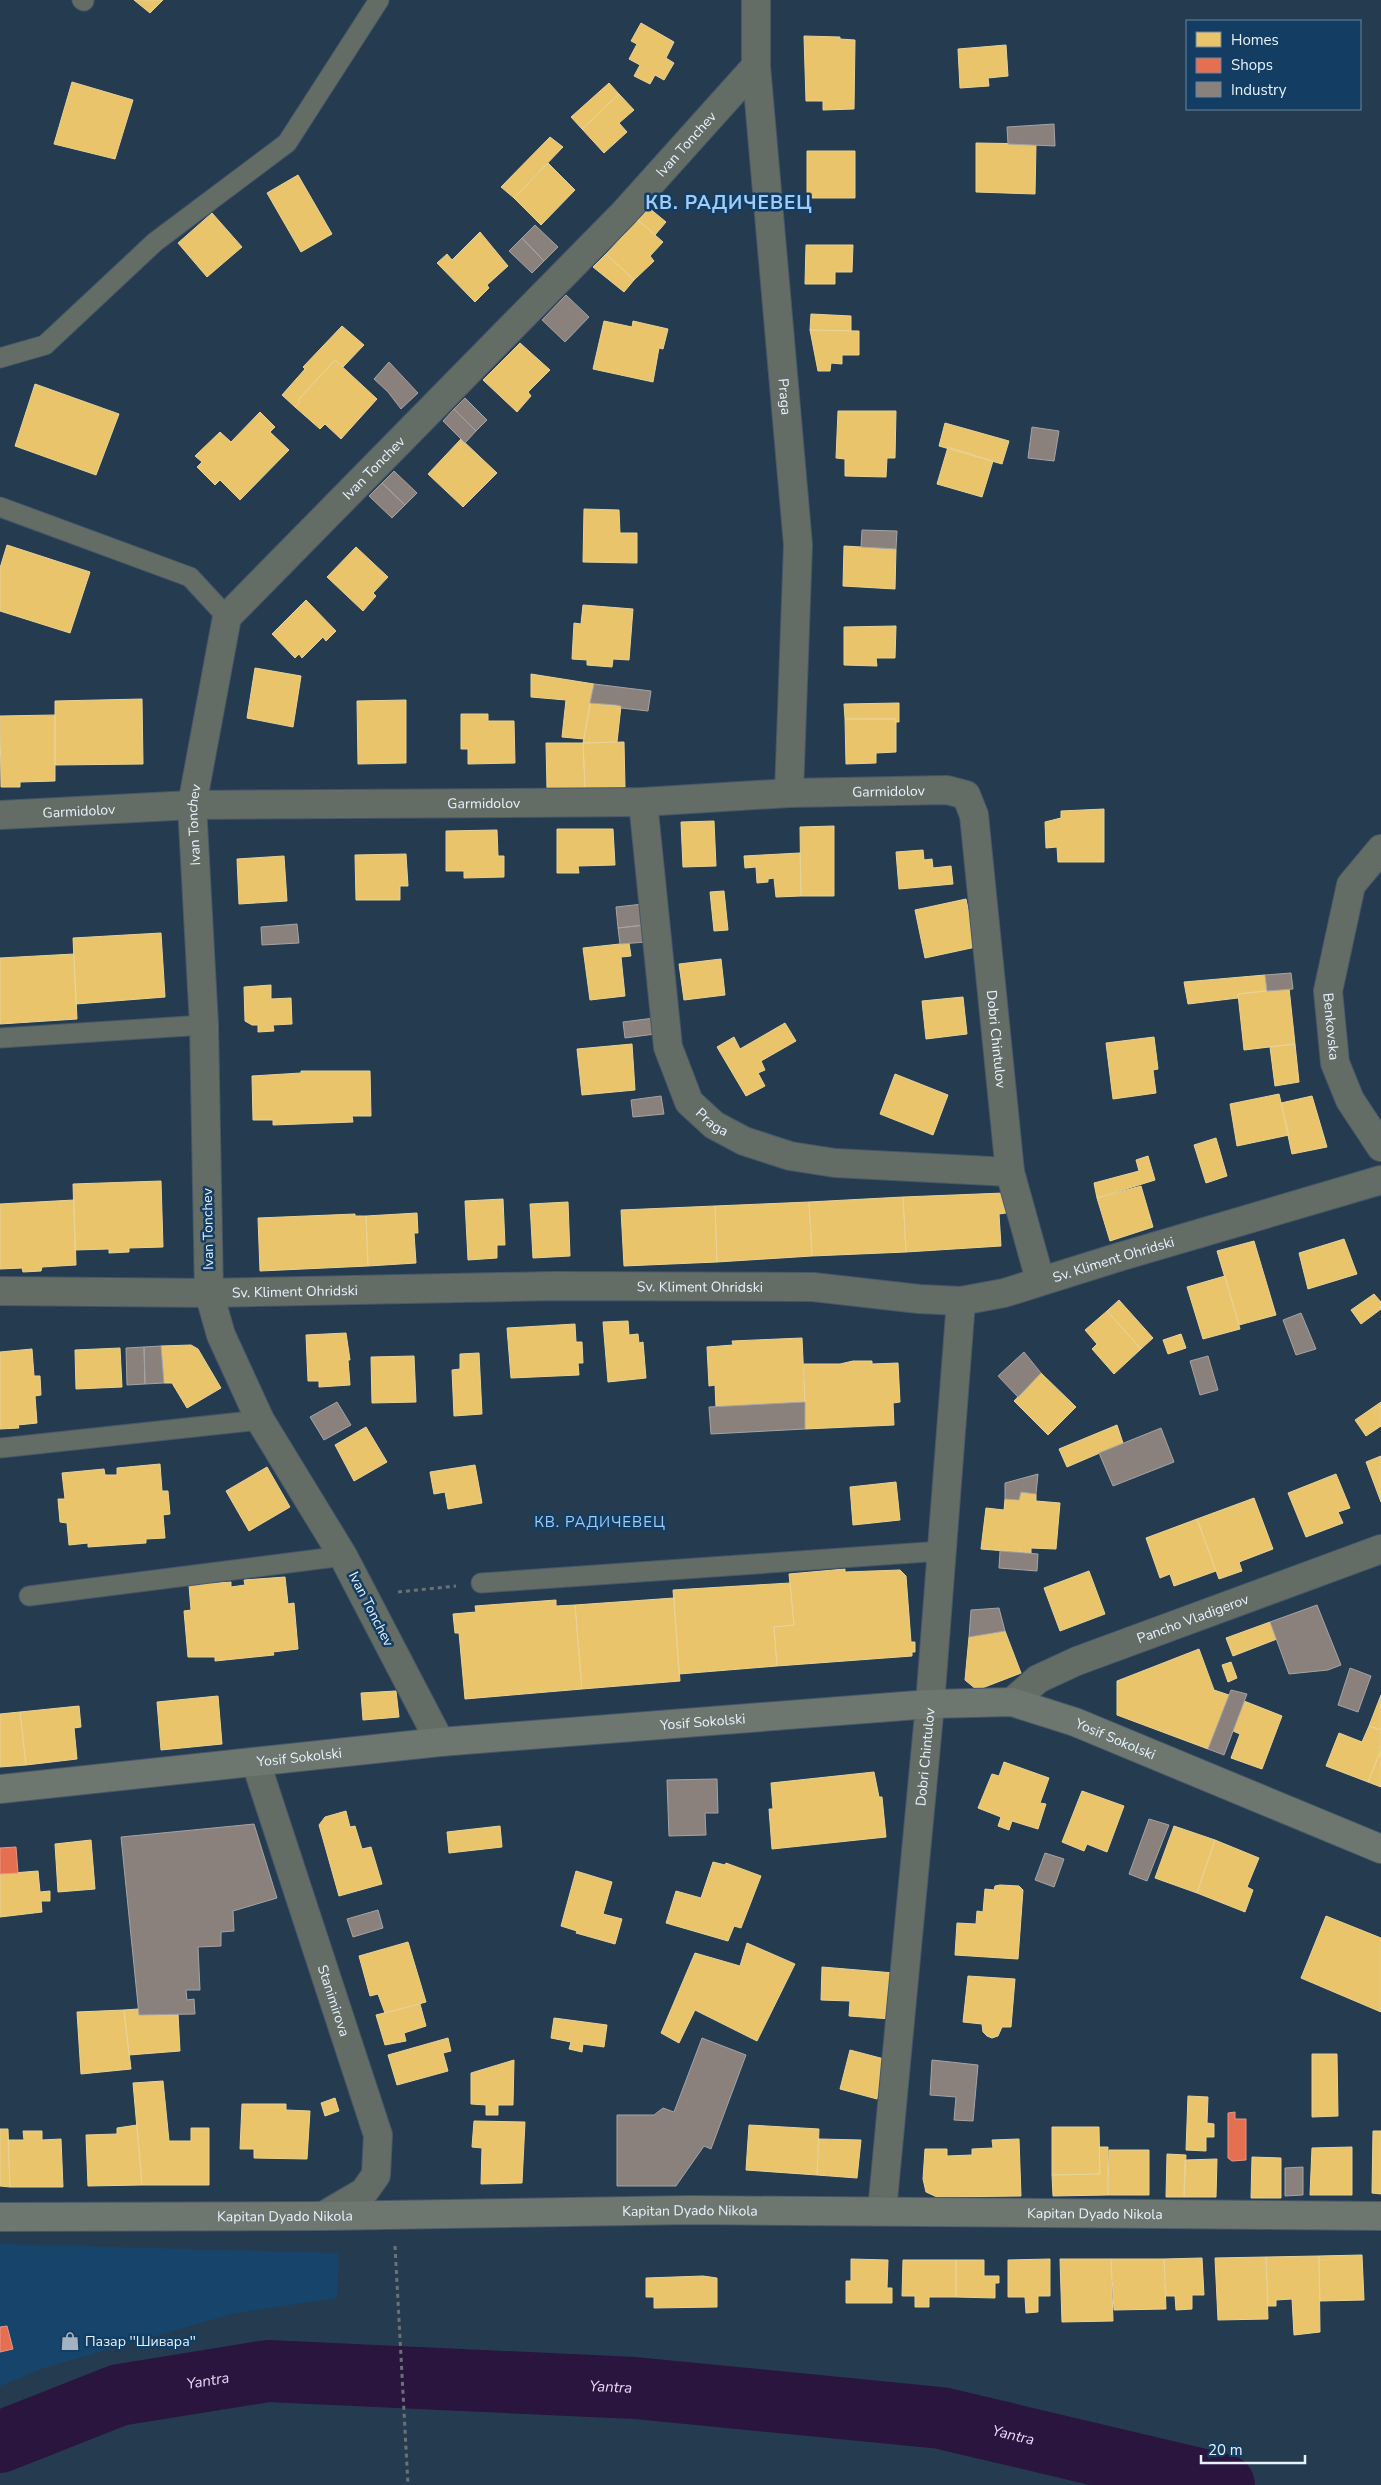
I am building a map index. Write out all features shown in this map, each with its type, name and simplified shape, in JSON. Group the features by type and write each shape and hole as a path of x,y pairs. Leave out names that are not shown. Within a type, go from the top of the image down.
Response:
{"street":[{"name":"Praga","path":"756,0 756,66 798,546 788,793"},
{"name":"Ivan Tonchev","path":"440,1742 343,1556 260,1420 221,1335 209,1293 204,1025 192,805 227,617 624,213 756,66"},
{"name":"Garmidolov","path":"0,815 192,805 643,802 788,793 947,790 966,795"},
{"name":"Dobri Chintulov","path":"966,795 974,815 1010,1172 1040,1280"},
{"name":"Praga","path":"643,802 668,1047 689,1102 714,1125 744,1141 790,1156 835,1163 1010,1172"},
{"name":"Benkovska","path":"1381,849 1351,885 1328,991 1334,1063 1350,1100 1381,1147"},
{"name":"Sv. Kliment Ohridski","path":"0,1291 209,1293 553,1286 813,1287 919,1299 961,1301 1004,1293 1040,1280 1381,1180"},
{"name":"Dobri Chintulov","path":"882,2211 930,1704 961,1301"},
{"name":"Pancho Vladigerov","path":"1012,1702 1038,1679 1077,1661 1381,1549"},
{"name":"Yosif Sokolski","path":"0,1789 440,1742 930,1704 1012,1702 1075,1722 1381,1849"},
{"name":"Stanimirova","path":"256,1763 378,2134 376,2175 364,2192 323,2216"},
{"name":"Kapitan Dyado Nikola","path":"0,2217 323,2216 690,2210 1381,2216"}],"lane":[{"path":"0,358 45,345 155,242 287,143 379,0"},
{"path":"0,507 190,577 227,617"},
{"path":"0,1038 204,1025"},
{"path":"0,1448 260,1420"},
{"path":"481,1583 942,1551"},
{"path":"29,1596 343,1556"}],"path":[{"path":"364,1596 481,1583"},
{"path":"393,2215 408,2485"}],"shaded area":[{"name":"Пазар ''Шивара''","path":"0,2244 339,2253 337,2298 235,2313 44,2368 0,2386"}],"building: Homes":[{"path":"134,0 163,0 150,13"},
{"path":"641,23 674,42 666,58 674,63 664,80 655,75 650,84 634,76 640,65 629,59 637,44 631,41"},
{"path":"804,36 840,37 840,39 855,40 854,109 823,110 823,101 806,101"},
{"path":"1006,45 1008,76 988,78 989,86 960,88 958,49"},
{"path":"72,82 133,100 115,159 54,144"},
{"path":"609,83 619,94 582,129 571,117"},
{"path":"619,94 634,110 619,123 627,132 604,153 582,129"},
{"path":"550,137 563,147 514,198 501,187"},
{"path":"976,143 1036,144 1035,194 976,192"},
{"path":"807,151 855,151 855,198 807,198"},
{"path":"548,163 575,190 541,225 514,198"},
{"path":"298,175 332,234 301,252 267,193"},
{"path":"649,208 666,222 655,235 638,220"},
{"path":"212,213 242,247 207,277 178,243"},
{"path":"638,220 663,242 650,256 654,261 634,280 606,254"},
{"path":"480,232 508,266 487,285 489,288 475,302 437,263 447,254 452,260"},
{"path":"806,245 853,245 852,272 835,272 835,284 805,284"},
{"path":"606,254 634,280 624,292 593,267"},
{"path":"811,314 851,316 851,331 810,330"},
{"path":"604,321 632,327 633,321 668,329 663,349 659,348 653,382 593,369"},
{"path":"342,326 364,345 343,367 335,360 298,400 300,402 295,407 282,395 305,369 303,367"},
{"path":"810,330 859,331 859,355 842,355 842,364 831,363 830,371 818,371"},
{"path":"520,343 550,370 528,392 531,396 517,412 483,380"},
{"path":"335,360 377,399 341,439 325,424 320,429 295,407 300,402 298,400"},
{"path":"35,384 119,414 96,475 15,446"},
{"path":"838,411 896,411 895,458 887,458 886,477 845,476 845,459 836,458"},
{"path":"260,412 275,427 270,432 289,450 240,500 220,480 215,485 197,467 202,462 195,456 220,432 231,442"},
{"path":"945,423 1009,441 1002,464 939,446"},
{"path":"461,439 497,473 463,507 428,474"},
{"path":"948,447 993,461 982,497 937,484"},
{"path":"584,509 619,510 620,533 637,533 637,563 583,562"},
{"path":"7,545 90,572 70,633 0,611 0,568"},
{"path":"844,546 896,549 895,589 843,586"},
{"path":"356,547 388,577 373,593 376,596 363,611 327,577"},
{"path":"306,600 336,631 326,641 323,637 302,658 299,654 295,658 272,634"},
{"path":"583,605 633,609 629,660 613,659 612,667 587,665 587,660 572,659 574,623 581,624"},
{"path":"896,626 895,658 876,658 877,666 844,665 844,627"},
{"path":"255,668 301,676 293,727 247,718"},
{"path":"531,674 594,684 584,739 562,737 566,700 531,697"},
{"path":"142,699 143,764 55,765 55,701"},
{"path":"406,700 406,763 358,764 357,701"},
{"path":"590,703 621,706 617,742 583,743"},
{"path":"899,703 899,722 895,722 896,719 845,719 844,704"},
{"path":"461,714 488,714 488,721 514,721 515,763 468,764 468,749 461,749"},
{"path":"55,715 55,781 20,782 20,787 1,787 0,716"},
{"path":"845,719 896,719 896,752 876,753 876,763 846,764"},
{"path":"624,742 625,787 585,788 583,743"},
{"path":"546,743 583,743 585,788 547,789"},
{"path":"1104,809 1104,862 1058,862 1057,847 1046,848 1045,822 1061,818 1061,811"},
{"path":"714,821 716,866 683,867 681,822"},
{"path":"834,826 834,896 801,896 800,827"},
{"path":"557,829 613,829 615,865 578,866 579,873 557,873"},
{"path":"497,830 498,856 504,856 504,877 464,878 464,871 446,871 446,831"},
{"path":"923,850 924,860 932,859 933,868 951,866 953,884 899,889 896,852"},
{"path":"800,853 801,896 776,897 774,878 768,879 768,882 757,883 756,867 745,868 744,856"},
{"path":"406,854 408,886 400,886 400,900 356,900 355,855"},
{"path":"284,856 287,901 239,904 237,859"},
{"path":"724,891 728,930 714,931 710,892"},
{"path":"966,899 976,947 925,958 915,910"},
{"path":"161,933 165,997 76,1004 73,938"},
{"path":"629,943 631,956 621,957 625,996 590,1000 583,948"},
{"path":"74,954 77,1019 0,1024 0,958"},
{"path":"721,959 725,995 684,1000 679,964"},
{"path":"1265,975 1267,991 1238,994 1238,998 1188,1004 1184,982"},
{"path":"271,985 271,999 291,998 292,1024 273,1025 274,1031 258,1032 258,1025 252,1025 245,1021 244,987"},
{"path":"1289,988 1295,1044 1244,1050 1238,994"},
{"path":"963,997 967,1034 926,1039 922,1001"},
{"path":"785,1023 796,1041 761,1061 765,1070 758,1073 765,1086 746,1096 717,1047 734,1037 740,1049"},
{"path":"1154,1037 1158,1069 1153,1070 1156,1093 1113,1099 1106,1043"},
{"path":"632,1044 635,1090 582,1095 577,1049"},
{"path":"1295,1044 1299,1082 1275,1086 1270,1047"},
{"path":"301,1071 370,1071 371,1116 352,1116 353,1122 273,1125 273,1120 253,1120 252,1076 301,1073"},
{"path":"895,1074 948,1095 933,1135 880,1114"},
{"path":"1279,1094 1289,1135 1237,1146 1230,1104"},
{"path":"1312,1096 1327,1147 1292,1154 1281,1103"},
{"path":"1216,1138 1227,1176 1206,1183 1194,1145"},
{"path":"1148,1156 1155,1180 1097,1198 1094,1183 1139,1171 1136,1160"},
{"path":"161,1181 163,1247 129,1248 129,1252 109,1253 109,1249 75,1250 73,1184"},
{"path":"1141,1186 1153,1227 1110,1241 1097,1198"},
{"path":"1004,1193 1006,1213 999,1214 1001,1246 906,1252 903,1197"},
{"path":"903,1197 906,1252 812,1256 809,1202"},
{"path":"503,1199 505,1245 497,1245 497,1258 468,1260 465,1201"},
{"path":"74,1200 76,1265 42,1267 41,1271 23,1272 22,1268 0,1269 0,1204"},
{"path":"568,1202 570,1256 533,1258 530,1204"},
{"path":"809,1202 812,1256 717,1262 715,1206"},
{"path":"715,1206 717,1262 624,1266 621,1210"},
{"path":"417,1213 418,1233 414,1233 416,1263 368,1266 366,1216"},
{"path":"355,1214 355,1216 366,1216 368,1266 260,1271 258,1218"},
{"path":"1344,1239 1357,1274 1308,1289 1299,1253"},
{"path":"1254,1241 1276,1315 1239,1325 1217,1251"},
{"path":"1225,1276 1240,1329 1203,1339 1187,1287"},
{"path":"1374,1294 1381,1302 1381,1309 1361,1324 1351,1310"},
{"path":"1119,1300 1153,1338 1141,1349 1107,1311"},
{"path":"1107,1311 1141,1349 1114,1374 1092,1349 1097,1344 1085,1330"},
{"path":"628,1321 629,1335 638,1334 639,1343 643,1342 646,1378 608,1382 603,1322"},
{"path":"575,1324 576,1342 582,1342 583,1363 578,1363 579,1375 511,1378 507,1328"},
{"path":"346,1333 350,1360 348,1360 350,1385 319,1387 319,1381 308,1381 306,1335"},
{"path":"1181,1334 1186,1348 1168,1354 1163,1340"},
{"path":"802,1338 805,1402 716,1407 715,1385 709,1386 707,1347 733,1345 732,1341"},
{"path":"191,1345 198,1349 221,1388 187,1408 172,1383 164,1383 161,1346"},
{"path":"120,1348 122,1387 76,1389 75,1350"},
{"path":"32,1349 34,1376 40,1376 41,1395 35,1396 37,1423 18,1425 19,1428 0,1429 0,1352"},
{"path":"479,1353 482,1414 454,1416 452,1370 460,1369 460,1354"},
{"path":"414,1356 416,1402 372,1403 371,1357"},
{"path":"853,1361 872,1361 872,1364 898,1363 900,1402 893,1403 894,1425 805,1429 804,1364 840,1364"},
{"path":"1041,1373 1076,1407 1048,1435 1014,1401"},
{"path":"1381,1402 1381,1426 1366,1436 1355,1420"},
{"path":"1117,1425 1123,1443 1067,1467 1059,1449"},
{"path":"366,1427 387,1462 354,1481 335,1445"},
{"path":"1381,1456 1381,1502 1366,1462"},
{"path":"160,1464 162,1491 168,1491 170,1514 163,1515 165,1538 146,1539 146,1543 88,1547 88,1543 69,1545 67,1523 60,1522 58,1499 65,1499 62,1473 104,1469 105,1475 117,1475 117,1468"},
{"path":"475,1465 482,1503 448,1509 445,1492 434,1494 430,1472"},
{"path":"267,1467 290,1507 249,1531 226,1491"},
{"path":"1336,1474 1350,1508 1338,1512 1343,1523 1306,1537 1288,1493"},
{"path":"896,1482 900,1520 853,1525 850,1487"},
{"path":"1021,1492 1036,1494 1036,1501 1060,1503 1056,1549 1031,1548 1031,1553 981,1549 986,1508 1004,1510 1005,1499 1019,1500"},
{"path":"1254,1498 1273,1549 1239,1562 1242,1571 1219,1579 1197,1519"},
{"path":"1197,1519 1216,1571 1174,1586 1170,1574 1160,1578 1146,1538"},
{"path":"845,1569 845,1572 900,1570 906,1576 911,1642 915,1642 915,1652 912,1652 912,1656 777,1666 774,1627 794,1625 789,1574"},
{"path":"1089,1571 1105,1614 1060,1631 1044,1588"},
{"path":"285,1577 288,1604 294,1603 298,1649 273,1652 274,1655 215,1661 215,1657 188,1657 184,1611 191,1610 189,1585 231,1582 231,1587 245,1585 244,1580"},
{"path":"790,1583 794,1625 774,1627 777,1666 679,1674 673,1590"},
{"path":"674,1598 680,1681 582,1689 575,1605"},
{"path":"556,1600 556,1606 575,1605 582,1689 465,1699 459,1633 455,1633 453,1614 476,1612 475,1606"},
{"path":"1270,1622 1277,1639 1233,1656 1226,1638"},
{"path":"1005,1631 1021,1673 977,1690 965,1680 969,1637"},
{"path":"1199,1649 1214,1690 1229,1695 1208,1749 1117,1715 1117,1681"},
{"path":"1231,1662 1237,1678 1228,1682 1222,1665"},
{"path":"396,1691 399,1717 363,1720 361,1693"},
{"path":"1381,1695 1381,1730 1369,1726"},
{"path":"218,1696 222,1744 161,1750 157,1702"},
{"path":"1244,1701 1282,1716 1262,1769 1231,1758 1240,1734 1233,1731"},
{"path":"79,1706 81,1727 74,1728 77,1759 26,1765 20,1712"},
{"path":"20,1712 26,1765 0,1767 0,1714"},
{"path":"1369,1726 1381,1730 1381,1750 1368,1782 1326,1766 1339,1733 1362,1742"},
{"path":"1381,1750 1381,1787 1368,1782"},
{"path":"1004,1762 1049,1778 1040,1803 1046,1804 1038,1829 1012,1821 1009,1830 998,1826 1001,1817 978,1808 992,1774 999,1776"},
{"path":"874,1772 879,1797 882,1797 886,1837 772,1849 769,1809 773,1809 771,1783"},
{"path":"1082,1791 1124,1806 1107,1852 1087,1844 1084,1851 1062,1842"},
{"path":"346,1811 350,1827 355,1826 362,1849 371,1847 382,1884 339,1896 319,1825 325,1817"},
{"path":"500,1826 502,1847 449,1853 447,1832"},
{"path":"1174,1826 1215,1840 1197,1893 1155,1878"},
{"path":"91,1840 95,1889 58,1892 55,1844"},
{"path":"1215,1840 1259,1858 1247,1887 1253,1890 1245,1912 1197,1893"},
{"path":"713,1862 725,1865 726,1863 761,1876 741,1928 734,1926 728,1941 666,1923 676,1891 701,1898"},
{"path":"38,1871 40,1892 50,1891 50,1901 41,1901 42,1912 0,1917 0,1874"},
{"path":"576,1871 612,1882 603,1914 622,1919 615,1944 576,1933 577,1931 561,1926"},
{"path":"995,1886 1019,1886 1023,1890 1018,1959 955,1955 957,1923 976,1924 977,1911 983,1912 985,1889 994,1890"},
{"path":"1326,1916 1381,1938 1381,2012 1301,1978"},
{"path":"408,1942 426,2002 385,2013 378,1994 370,1996 359,1956"},
{"path":"747,1943 795,1964 757,2041 695,2010 679,2043 661,2033 695,1953 740,1966"},
{"path":"822,1967 894,1973 891,2019 849,2016 850,2001 821,2000"},
{"path":"968,1976 1015,1979 1011,2027 1002,2027 998,2036 992,2038 987,2036 983,2032 982,2024 963,2022"},
{"path":"420,2004 426,2026 404,2033 406,2041 385,2045 376,2015"},
{"path":"138,2009 139,2015 178,2013 180,2051 129,2055 124,2010"},
{"path":"124,2010 131,2069 81,2074 77,2012"},
{"path":"554,2018 607,2025 604,2047 583,2044 582,2052 569,2049 571,2042 551,2038"},
{"path":"448,2038 451,2051 443,2053 448,2071 397,2085 388,2055"},
{"path":"850,2050 888,2060 877,2099 840,2089"},
{"path":"1312,2054 1337,2054 1338,2116 1312,2117"},
{"path":"514,2060 513,2105 498,2105 498,2115 486,2115 486,2105 471,2104 471,2073"},
{"path":"163,2081 169,2141 191,2141 191,2128 209,2128 209,2185 142,2185 133,2083"},
{"path":"1188,2096 1208,2097 1207,2123 1214,2124 1214,2137 1206,2137 1206,2151 1186,2150"},
{"path":"335,2098 339,2111 325,2116 321,2103"},
{"path":"242,2104 286,2104 286,2110 310,2111 307,2159 254,2158 254,2149 240,2149"},
{"path":"474,2121 525,2122 522,2183 481,2184 482,2148 472,2147"},
{"path":"137,2125 142,2185 88,2186 86,2135 117,2134 117,2128"},
{"path":"749,2125 819,2129 817,2175 746,2170"},
{"path":"1052,2127 1099,2127 1100,2174 1052,2175"},
{"path":"0,2129 8,2129 10,2187 0,2186"},
{"path":"23,2131 42,2131 42,2140 61,2139 63,2187 10,2187 8,2140 24,2140"},
{"path":"1373,2131 1381,2131 1381,2194 1372,2193"},
{"path":"819,2139 861,2140 857,2178 817,2175"},
{"path":"1019,2139 1021,2196 937,2197 926,2192 923,2179 925,2149 947,2149 947,2156 972,2155 972,2149 993,2148 992,2140"},
{"path":"1099,2147 1108,2147 1108,2195 1053,2196 1052,2175 1100,2174"},
{"path":"1352,2147 1352,2195 1310,2195 1312,2148"},
{"path":"1109,2150 1149,2150 1149,2195 1108,2195"},
{"path":"1167,2154 1186,2155 1184,2197 1166,2197"},
{"path":"1252,2157 1281,2158 1281,2198 1251,2198"},
{"path":"1217,2159 1216,2197 1184,2197 1185,2160"},
{"path":"1362,2255 1364,2300 1320,2301 1319,2256"},
{"path":"1319,2256 1320,2332 1294,2335 1292,2299 1276,2300 1276,2306 1268,2306 1266,2257"},
{"path":"1266,2257 1268,2319 1218,2320 1215,2258"},
{"path":"1202,2258 1204,2295 1192,2295 1192,2309 1176,2310 1175,2296 1166,2296 1164,2259"},
{"path":"851,2259 888,2260 887,2288 892,2288 892,2303 846,2303 846,2281 851,2281"},
{"path":"1050,2259 1050,2296 1038,2296 1038,2312 1026,2313 1025,2297 1008,2297 1008,2260"},
{"path":"1060,2259 1111,2259 1113,2321 1062,2322"},
{"path":"1111,2259 1164,2259 1166,2309 1114,2310"},
{"path":"903,2260 956,2260 956,2297 929,2297 929,2307 915,2307 915,2296 902,2296"},
{"path":"956,2260 984,2260 984,2276 999,2276 999,2283 995,2283 995,2298 956,2297"},
{"path":"703,2276 717,2278 717,2307 654,2308 654,2297 646,2297 646,2278"}],"building: Shops":[{"path":"16,1847 18,1873 0,1874 0,1848"},
{"path":"1235,2112 1235,2119 1246,2119 1246,2160 1232,2161 1228,2158 1228,2113"},
{"path":"7,2326 13,2349 0,2352 0,2327"}],"building: Industry":[{"path":"1054,124 1055,146 1008,144 1007,127"},
{"path":"535,225 558,247 544,261 522,238"},
{"path":"522,238 544,261 532,273 509,251"},
{"path":"566,295 589,317 565,342 542,320"},
{"path":"389,362 418,393 401,409 388,392 374,379"},
{"path":"465,398 487,420 476,431 454,409"},
{"path":"454,409 476,431 465,443 443,421"},
{"path":"1032,427 1059,431 1054,461 1028,458"},
{"path":"394,471 417,493 405,505 382,483"},
{"path":"382,483 405,505 392,518 369,496"},
{"path":"862,530 897,531 896,549 861,547"},
{"path":"594,684 651,691 648,711 621,708 621,706 616,705 590,703"},
{"path":"643,904 645,925 618,928 616,907"},
{"path":"297,924 299,943 262,945 261,927"},
{"path":"645,925 647,942 620,944 618,928"},
{"path":"1291,973 1293,989 1267,991 1265,975"},
{"path":"654,1018 655,1034 625,1038 623,1022"},
{"path":"661,1096 664,1114 633,1117 631,1100"},
{"path":"1301,1313 1316,1349 1296,1355 1283,1320"},
{"path":"161,1346 164,1383 145,1384 144,1347"},
{"path":"144,1347 145,1384 127,1385 126,1348"},
{"path":"1024,1352 1041,1373 1018,1397 998,1376"},
{"path":"1208,1356 1218,1390 1200,1395 1190,1361"},
{"path":"337,1402 351,1425 324,1440 310,1417"},
{"path":"805,1402 805,1429 711,1434 709,1407"},
{"path":"1161,1428 1174,1462 1113,1486 1099,1453"},
{"path":"1038,1474 1036,1494 1021,1492 1019,1500 1005,1499 1005,1483"},
{"path":"1000,1551 1038,1554 1037,1571 999,1568"},
{"path":"1317,1605 1341,1665 1328,1670 1289,1674 1270,1622"},
{"path":"999,1608 1005,1631 969,1637 971,1610"},
{"path":"1350,1668 1371,1676 1358,1712 1338,1705"},
{"path":"1231,1690 1247,1694 1224,1755 1208,1749"},
{"path":"717,1779 718,1813 705,1813 706,1835 669,1836 667,1780"},
{"path":"1149,1819 1169,1825 1147,1881 1129,1874"},
{"path":"254,1824 277,1898 233,1911 234,1931 221,1932 221,1946 198,1947 200,1990 186,1990 187,2000 194,1999 195,2014 139,2015 121,1837"},
{"path":"1045,1853 1064,1859 1054,1887 1035,1880"},
{"path":"378,1910 383,1928 353,1937 347,1919"},
{"path":"702,2038 746,2055 711,2149 704,2146 676,2186 617,2186 617,2115 654,2115 663,2108 674,2112"},
{"path":"932,2060 978,2065 973,2121 954,2120 956,2097 930,2095"},
{"path":"1303,2167 1303,2195 1285,2196 1285,2168"}],"waterway":[{"name":"Yantra","path":"0,2442 119,2395 268,2371 635,2388 941,2418 1224,2485"}],"place":[{"name":"Пазар ''Шивара''","path":"70,2341"}],"district":[{"name":"КВ. РАДИЧЕВЕЦ","path":"729,203"},
{"name":"КВ. РАДИЧЕВЕЦ","path":"600,1522"}]}
